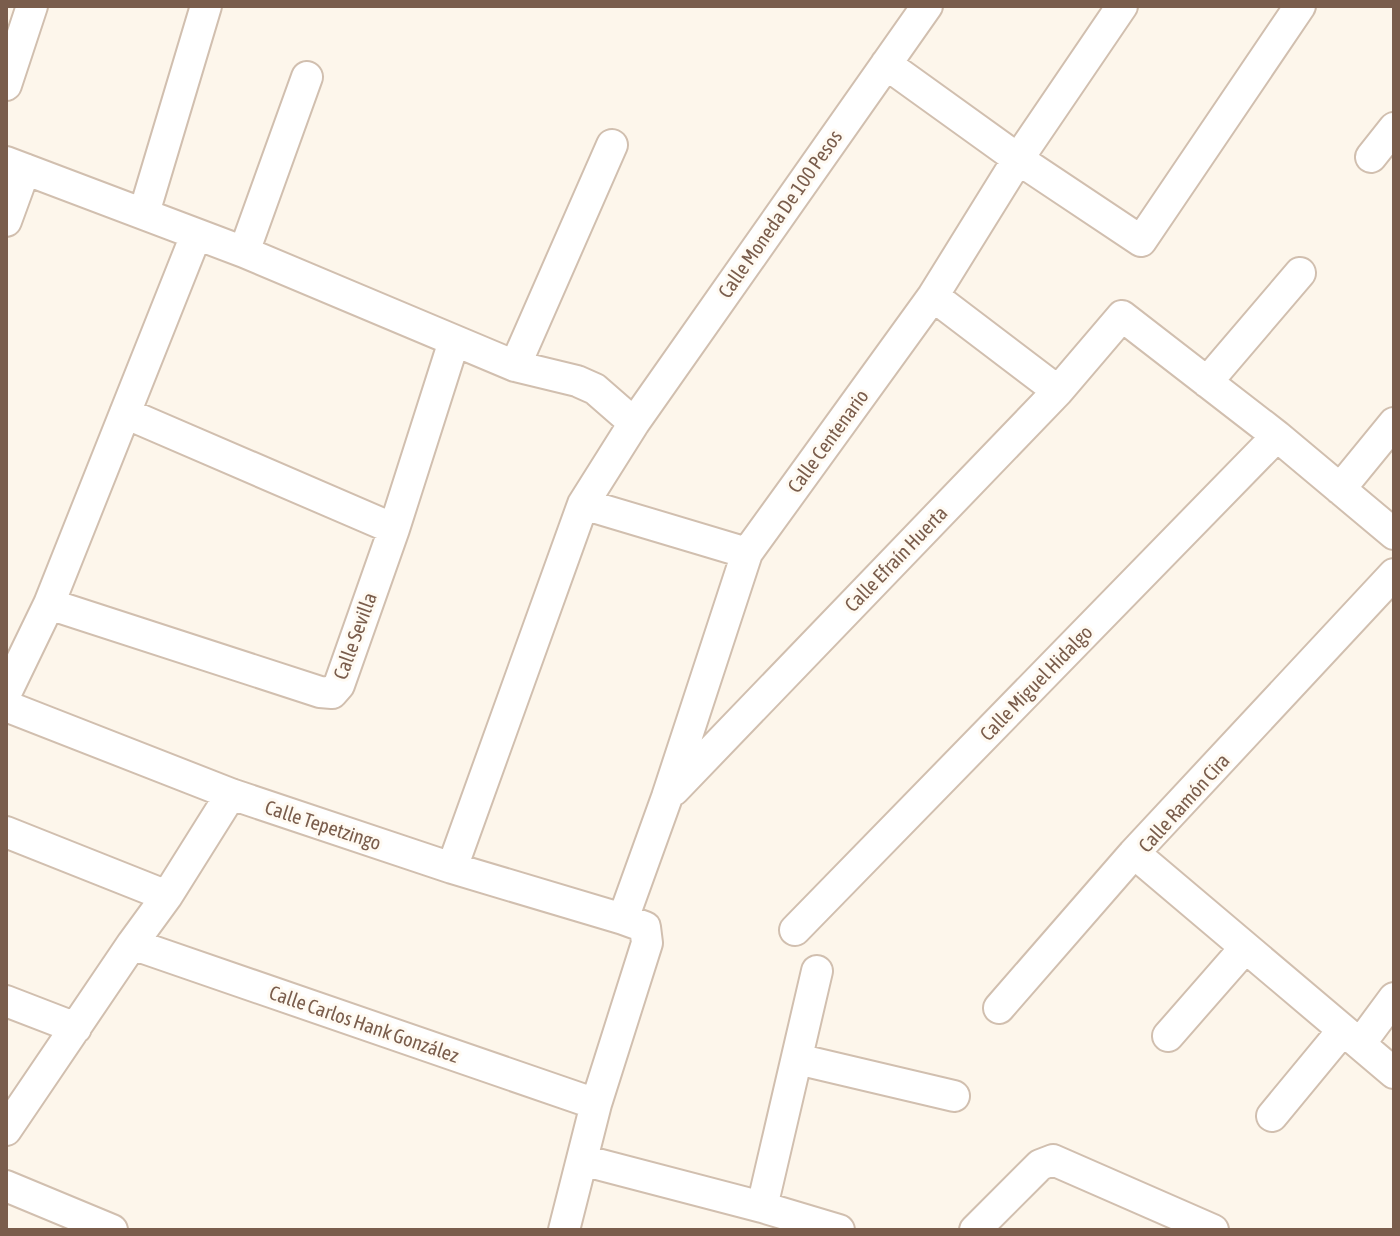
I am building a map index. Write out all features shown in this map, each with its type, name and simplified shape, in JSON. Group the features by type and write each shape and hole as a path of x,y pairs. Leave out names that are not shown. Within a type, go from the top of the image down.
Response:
{"street":[{"path":"6,85 32,6"},
{"path":"144,213 206,6"},
{"name":"Calle Moneda De 100 Pesos","path":"452,868 583,504 634,423 927,6"},
{"name":"Calle Centenario","path":"564,1230 596,1104 647,943 634,923 667,797 747,553 933,296 1018,159 1122,6"},
{"path":"886,64 1018,159 1141,241 1300,6"},
{"path":"244,252 307,77"},
{"path":"1371,157 1394,128"},
{"path":"515,366 612,145"},
{"path":"6,221 15,166 244,252 515,366 577,381 595,389 634,423"},
{"path":"6,693 49,604 196,235"},
{"path":"1300,273 1207,382 1394,534"},
{"path":"933,296 1058,391"},
{"name":"Calle Efraín Huerta","path":"667,797 1058,391 1122,316 1207,382"},
{"name":"Calle Sevilla","path":"49,604 320,692 332,693 339,685 394,529 454,341"},
{"path":"125,413 394,529"},
{"path":"1340,489 1394,423"},
{"name":"Calle Miguel Hidalgo","path":"795,930 1277,436"},
{"path":"583,504 747,553"},
{"name":"Calle Ramón Cira","path":"1394,574 1134,853 1394,1073"},
{"name":"Calle Tepetzingo","path":"6,706 231,794 452,868 634,923"},
{"path":"6,1130 167,896 231,794"},
{"path":"6,832 167,896"},
{"path":"999,1008 1134,853"},
{"name":"Calle Carlos Hank González","path":"132,944 596,1104"},
{"path":"1168,1036 1245,948"},
{"path":"762,1207 817,971"},
{"path":"1272,1116 1394,998"},
{"path":"6,1001 76,1028"},
{"path":"797,1059 954,1096"},
{"path":"582,1160 839,1230"},
{"path":"975,1230 1040,1165 1053,1160 1213,1230"},
{"path":"6,1186 112,1230"}]}
